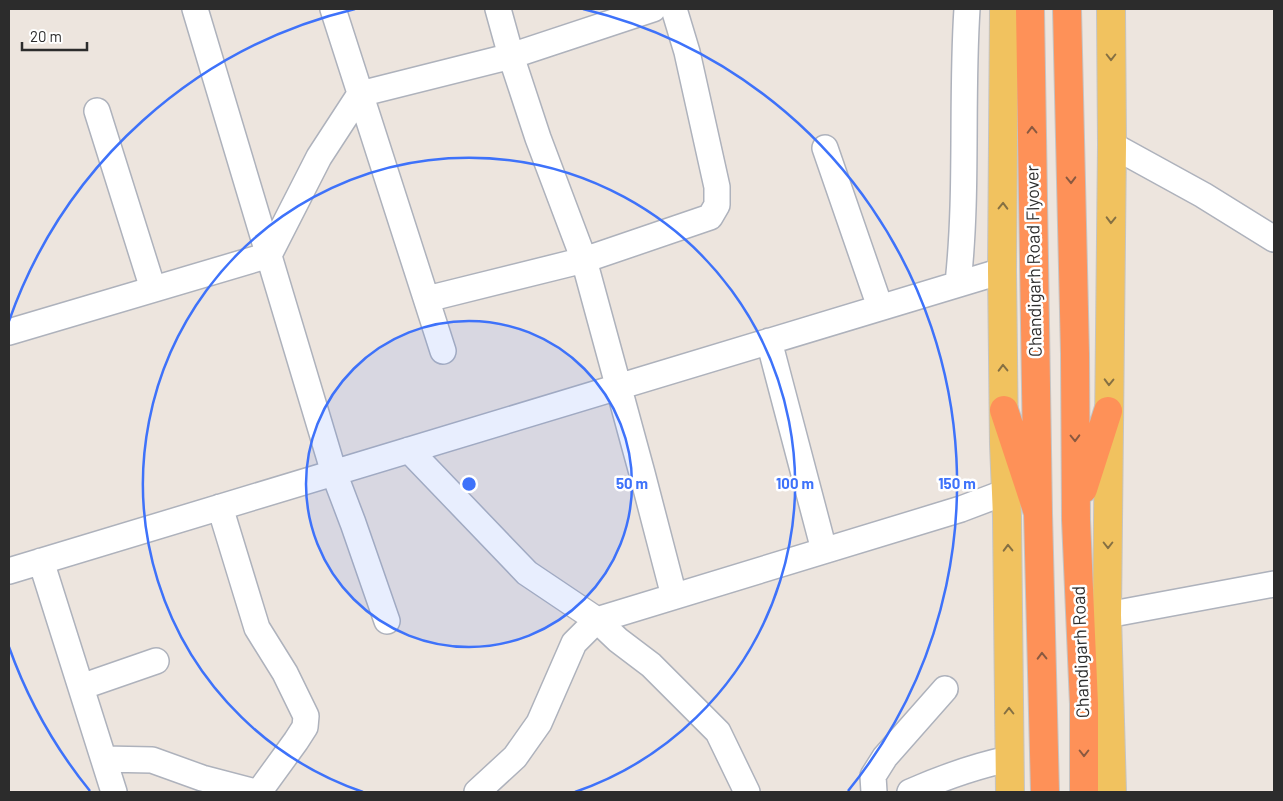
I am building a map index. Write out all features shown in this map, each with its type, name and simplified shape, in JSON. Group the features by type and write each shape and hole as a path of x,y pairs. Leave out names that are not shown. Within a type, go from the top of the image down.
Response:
{"highway":[{"name":"Chandigarh Road Flyover","path":"1030,9 1038,513 1045,792"},
{"path":"1066,9 1075,354 1076,512"},
{"path":"1004,410 1038,513"},
{"path":"1076,512 1108,411"},
{"name":"Chandigarh Road","path":"1076,512 1079,624 1084,704 1084,792"}],"main road":[{"path":"1004,9 1002,271 1010,792"},
{"path":"1111,9 1112,145 1107,614 1112,792"}],"street":[{"path":"195,9 334,473 387,621"},
{"path":"333,9 443,351"},
{"path":"498,9 511,56 538,138 584,260 674,596"},
{"path":"9,332 269,255 319,157 360,94 511,56 654,9"},
{"path":"426,300 584,260 710,218 717,205 718,187 708,139 674,9"},
{"path":"958,283 963,240 963,114 967,9"},
{"path":"97,111 153,289"},
{"path":"1112,145 1203,194 1274,239"},
{"path":"826,148 880,307"},
{"path":"9,571 1002,271"},
{"path":"769,341 824,550"},
{"path":"409,450 527,572 596,620 618,640 651,665 718,732 747,792"},
{"path":"477,792 515,758 520,751 539,723 574,643 596,620 961,509 1006,492"},
{"path":"104,759 152,760 202,778 257,792 305,727 306,716 285,673 257,628 220,507"},
{"path":"41,561 114,792"},
{"path":"1107,614 1274,584"},
{"path":"81,688 156,661"},
{"path":"874,792 873,776 885,757 945,690"},
{"path":"910,792 984,764 1009,760"}]}
